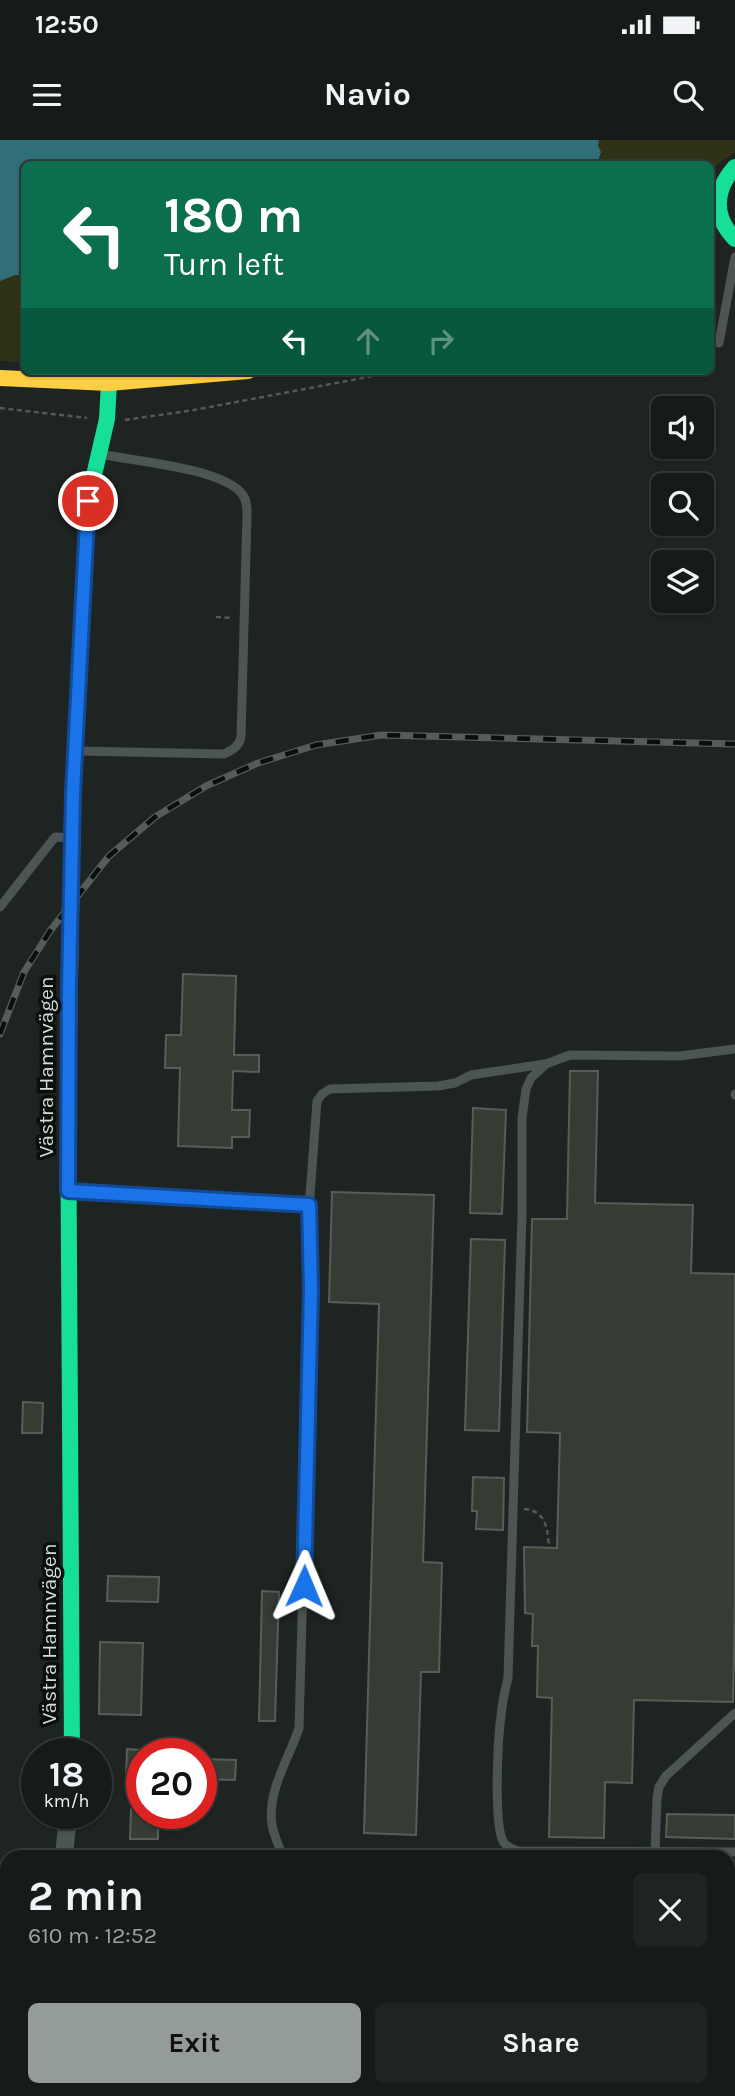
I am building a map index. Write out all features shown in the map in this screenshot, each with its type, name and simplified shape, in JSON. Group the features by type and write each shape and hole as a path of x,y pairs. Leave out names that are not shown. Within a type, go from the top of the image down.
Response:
{"street":[{"path":"735,167 721,186 714,208 735,239"},
{"path":"0,378 109,383 210,375"},
{"name":"Västra Hamnvägen","path":"72,1738 68,1191 69,986 75,751 85,531 88,501 107,419 109,383"},
{"path":"65,1850 67,1829"}],"lane":[{"path":"719,343 735,257"},
{"path":"75,751 224,754 240,743 241,737 247,506 242,493 227,482 197,471 98,454"},
{"path":"0,907 55,837 73,838"},
{"path":"281,1850 272,1823 272,1810 279,1777 299,1728 301,1709 311,1289 308,1230 317,1101 321,1094 330,1088 438,1086 455,1083 471,1074 546,1063 570,1055 680,1056 735,1049"},
{"path":"515,1850 510,1848 502,1836 499,1817 499,1745 508,1678 523,1099 531,1078 546,1063"},
{"path":"68,1191 309,1205"},
{"path":"655,1850 659,1787 673,1770 735,1713"}],"path":[{"path":"0,408 130,420 375,375"},
{"path":"216,617 244,618"},
{"path":"513,1508 537,1511 548,1534 549,1546"}],"green space":[{"path":"0,140 735,140 735,152 714,167 714,161 21,161 21,362 0,361"}],"water":[{"path":"0,140 599,140 601,152 598,161 21,161 21,275 0,281"}],"building":[{"path":"183,974 236,976 234,1055 259,1055 259,1072 233,1071 232,1110 250,1110 249,1137 232,1137 232,1148 178,1146 180,1068 165,1068 166,1035 181,1035"},
{"path":"570,1071 598,1071 595,1203 693,1205 691,1273 735,1274 733,1702 634,1700 632,1783 605,1782 604,1838 549,1837 552,1698 537,1697 538,1646 532,1646 533,1614 525,1613 524,1547 557,1548 560,1433 527,1432 532,1219 567,1219"},
{"path":"473,1108 506,1110 502,1214 470,1213"},
{"path":"332,1192 434,1195 423,1562 442,1563 439,1672 421,1672 416,1835 364,1833 379,1304 329,1302"},
{"path":"471,1239 505,1240 499,1431 465,1430"},
{"path":"23,1402 43,1403 42,1433 22,1433"},
{"path":"473,1477 504,1478 503,1530 476,1529 477,1511 472,1511"},
{"path":"108,1576 159,1577 158,1602 107,1601"},
{"path":"262,1591 279,1592 275,1721 259,1721"},
{"path":"100,1642 143,1643 141,1715 99,1714"},
{"path":"217,1759 236,1760 235,1780 217,1779"},
{"path":"667,1814 735,1815 735,1839 666,1837"},
{"path":"130,1829 158,1829 158,1839 130,1839"}],"railway":[{"path":"0,1034 24,972 50,931 109,856 155,817 206,786 258,763 316,745 381,735 735,744"}],"traffic: fast":[{"path":"735,167 723,185 719,203 723,222 735,239"},
{"path":"85,568 88,501 107,419 109,383"},
{"path":"68,1092 72,1738"}],"traffic: slow":[{"path":"0,378 109,383 202,375"},
{"path":"68,1092 73,793 85,568"}],"route":[{"path":"88,501 73,793 68,1191 309,1205 311,1289 304,1586"}]}
